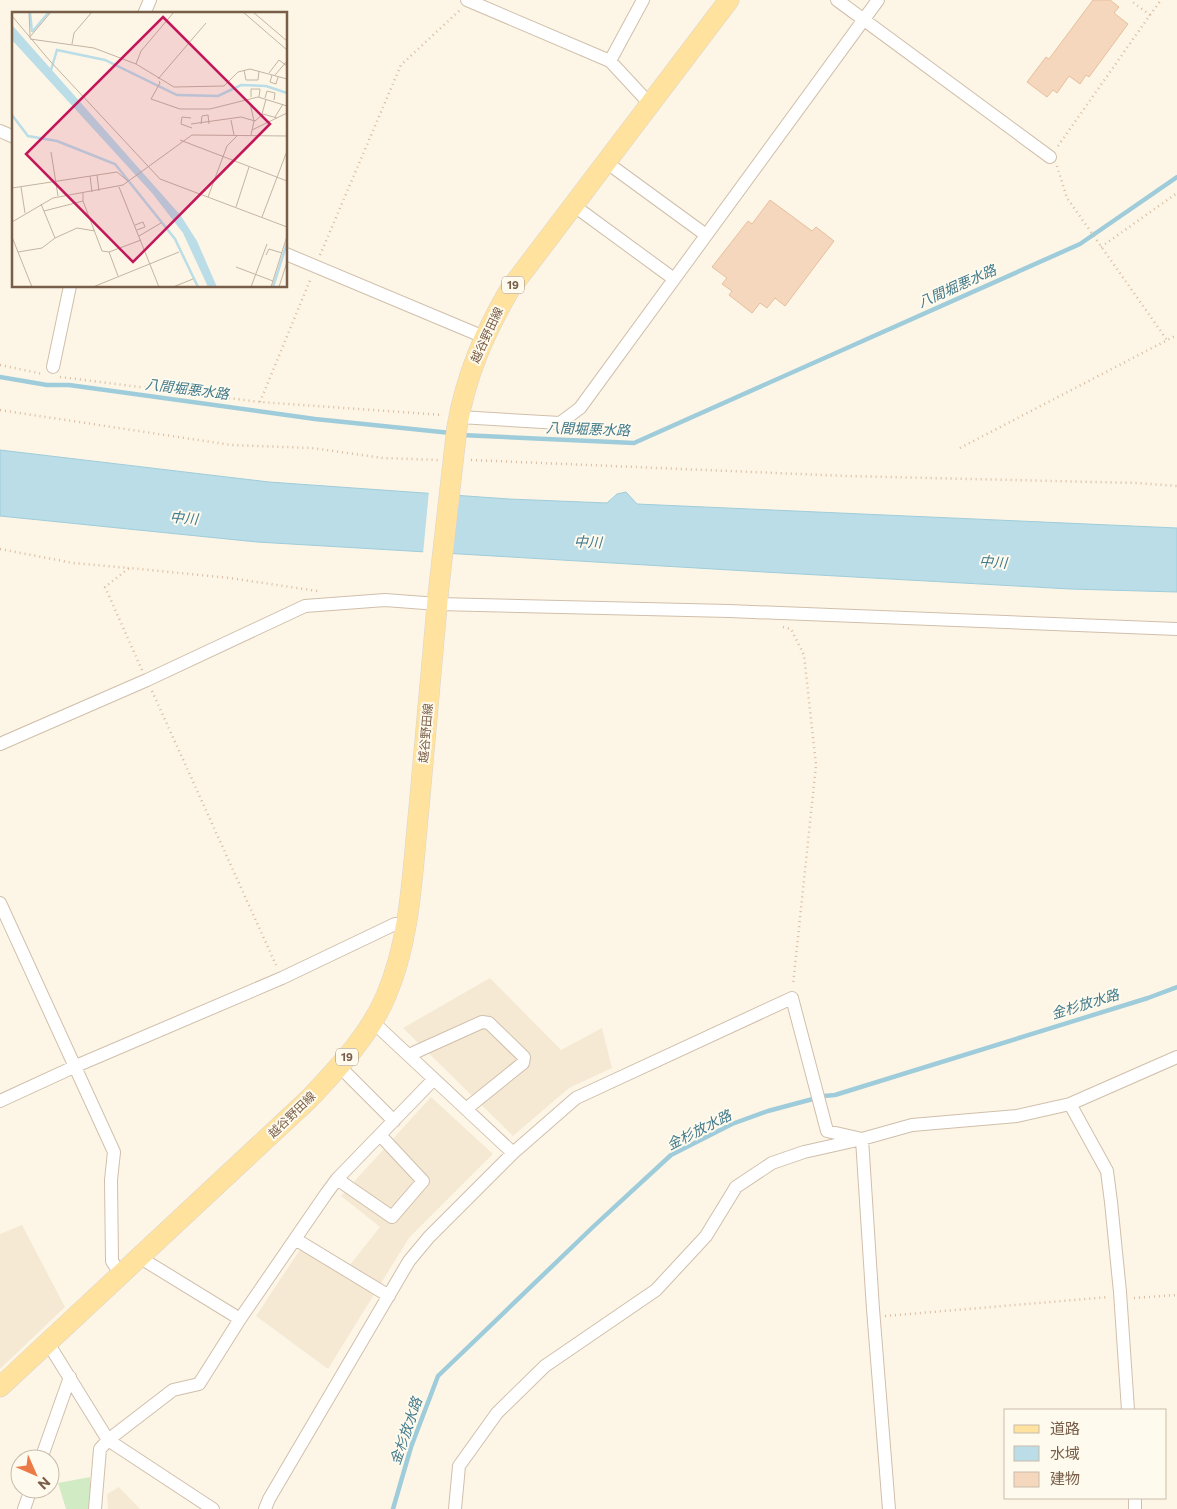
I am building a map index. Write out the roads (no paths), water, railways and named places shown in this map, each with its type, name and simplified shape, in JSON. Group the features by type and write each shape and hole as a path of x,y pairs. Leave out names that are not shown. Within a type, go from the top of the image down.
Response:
{"main road":[{"name":"越谷野田線","path":"0,1387 309,1099 339,1066 373,1022 386,998 401,954 406,925 438,600 458,422 473,364 484,337 510,289 728,0"}],"street":[{"path":"145,12 150,0"},
{"path":"468,0 610,61 650,103"},
{"path":"610,61 643,0"},
{"path":"837,0 1050,157"},
{"path":"458,422 560,423 580,408 878,0"},
{"path":"0,131 12,136"},
{"path":"606,162 706,235"},
{"path":"573,205 674,279"},
{"path":"288,255 484,337"},
{"path":"53,367 70,288"},
{"path":"0,744 147,680 305,606 385,600 438,600 1177,629"},
{"path":"0,903 114,1152 112,1261 120,1274"},
{"path":"0,1101 76,1066 282,978 395,924 406,925"},
{"path":"265,1509 269,1499 409,1261 428,1237 513,1153 576,1098 792,998 827,1131 862,1139"},
{"path":"373,1022 513,1153"},
{"path":"408,1055 482,1022 489,1022 524,1057 523,1063 466,1109"},
{"path":"455,1509 459,1466 497,1413 546,1366 656,1290 706,1236 736,1187 772,1163 804,1152 912,1125 1016,1116 1070,1104 1177,1057"},
{"path":"339,1066 394,1121"},
{"path":"95,1509 100,1449 108,1440 173,1390 199,1384 240,1319 337,1179 434,1080"},
{"path":"1070,1104 1107,1171 1120,1298 1128,1409"},
{"path":"337,1179 392,1218 423,1181 380,1135"},
{"path":"862,1139 889,1509"},
{"path":"294,1239 389,1296"},
{"path":"139,1257 240,1319"},
{"path":"48,1343 108,1440 213,1509"},
{"path":"44,1449 70,1376"}],"water":[{"name":"中川","path":"0,450 269,482 509,499 607,503 617,494 626,492 637,504 1177,528 1177,592 1070,589 257,542 0,516"}],"waterway":[{"name":"八間堀悪水路","path":"461,435 634,443 1080,244 1177,177"},
{"name":"八間堀悪水路","path":"0,377 47,385 69,385 315,419 451,433"},
{"name":"金杉放水路","path":"393,1509 411,1447 438,1376 671,1155 732,1124 768,1111 824,1096 835,1095 1148,998 1177,987"}]}
